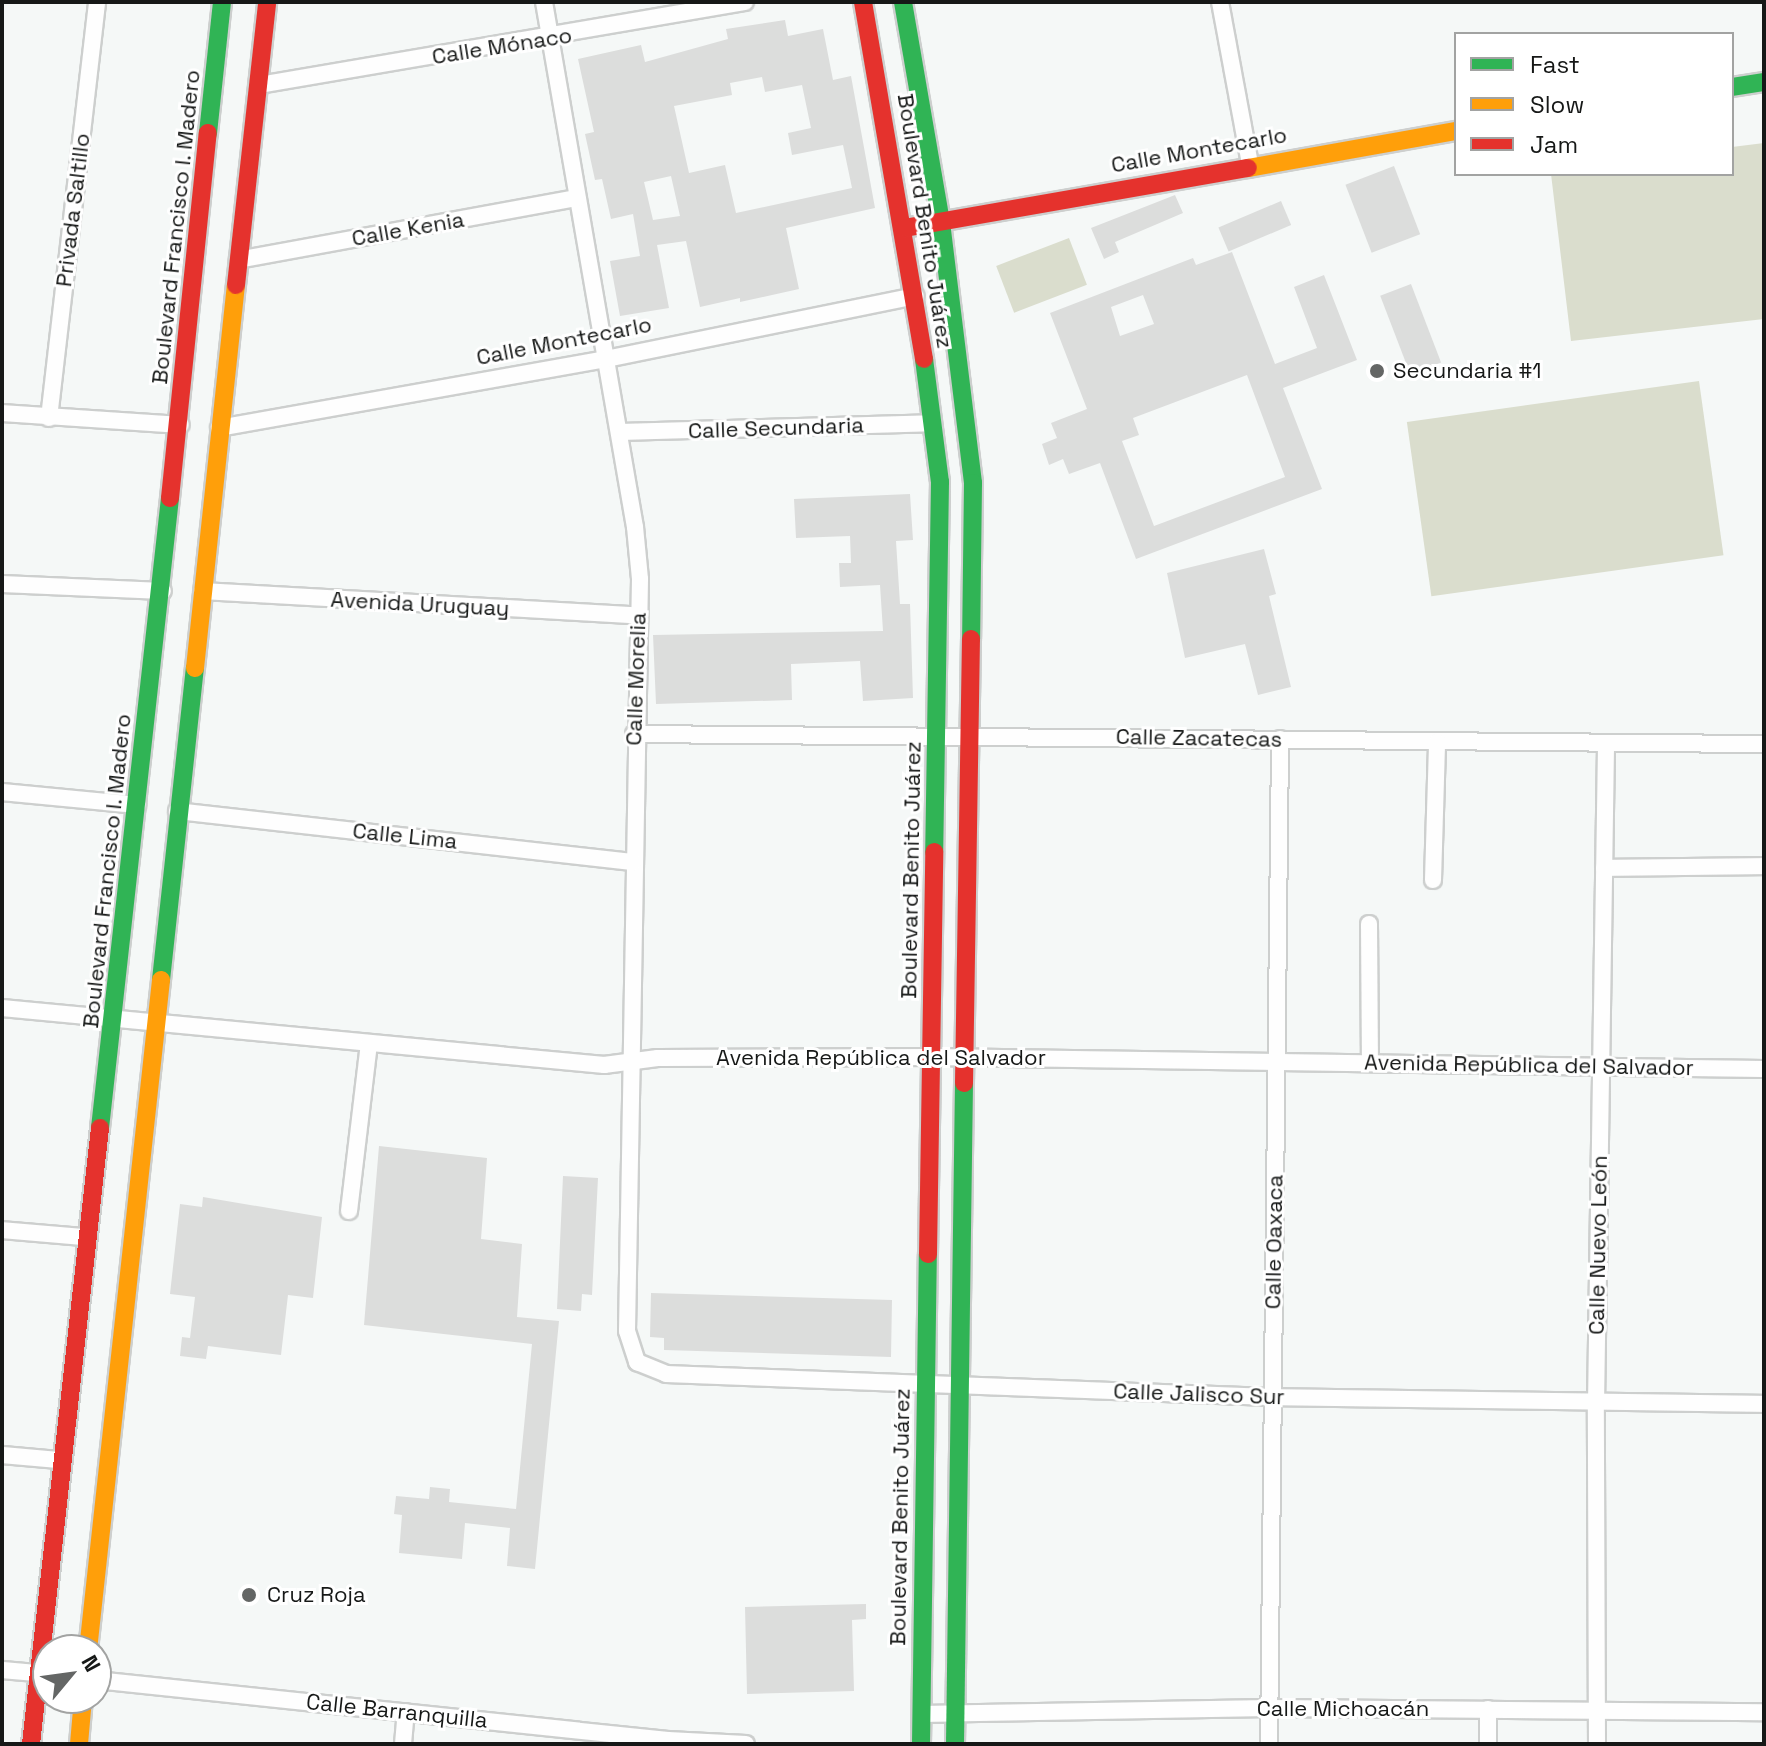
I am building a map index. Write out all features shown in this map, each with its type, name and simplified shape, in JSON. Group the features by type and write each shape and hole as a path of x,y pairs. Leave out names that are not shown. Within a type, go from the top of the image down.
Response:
{"main road":[{"name":"Boulevard Francisco I. Madero","path":"47,1634 59,1460 84,1237 116,1019 137,805 181,425 222,2"},
{"path":"90,1634 267,2"},
{"name":"Boulevard Benito Juárez","path":"863,2 916,296 940,482 921,1744"},
{"name":"Boulevard Benito Juárez","path":"903,2 941,222 973,483 955,1744"},
{"path":"1734,87 1764,82"},
{"name":"Calle Montecarlo","path":"904,228 1250,164 1454,131"},
{"name":"Boulevard Francisco I. Madero","path":"31,1744 37,1714"},
{"path":"79,1744 82,1714"}],"street":[{"name":"Privada Saltillo","path":"49,418 97,2"},
{"name":"Calle Morelia","path":"544,2 635,527 638,615 627,1331 637,1362"},
{"name":"Calle Mónaco","path":"259,85 550,39 745,2"},
{"path":"1220,2 1250,164"},
{"name":"Calle Kenia","path":"238,260 577,198"},
{"name":"Calle Montecarlo","path":"219,428 606,359 916,296"},
{"path":"2,413 181,425"},
{"name":"Calle Secundaria","path":"619,432 932,423"},
{"path":"2,584 163,591"},
{"name":"Avenida Uruguay","path":"202,591 638,615"},
{"name":"Calle Zacatecas","path":"634,734 1764,744"},
{"name":"Calle Oaxaca","path":"1269,1744 1280,739"},
{"path":"1433,880 1437,742"},
{"name":"Calle Nuevo León","path":"1597,1744 1596,1405 1606,745"},
{"path":"2,792 137,805"},
{"name":"Calle Lima","path":"177,811 633,862"},
{"path":"1604,868 1764,866"},
{"path":"1369,924 1370,1062"},
{"name":"Avenida República del Salvador","path":"2,1008 571,1064 631,1064 658,1058 932,1057 1764,1069"},
{"path":"349,1211 369,1043"},
{"path":"2,1230 84,1237"},
{"name":"Calle Jalisco Sur","path":"637,1362 666,1374 1271,1397 1596,1405 1764,1404"},
{"path":"2,1455 59,1460"},
{"path":"2,1670 32,1673"},
{"name":"Calle Barranquilla","path":"112,1682 668,1742 746,1744"},
{"name":"Calle Michoacán","path":"921,1714 1269,1708 1764,1712"},
{"path":"1488,1709 1488,1744"},
{"path":"403,1744 406,1712"}],"green space":[{"path":"1764,143 1764,319 1571,341 1551,176 1734,176 1734,147"},
{"path":"1069,238 1087,285 1014,313 996,266"},
{"path":"1699,381 1723,555 1431,596 1407,422"}],"building":[{"path":"785,20 788,36 823,29 833,80 851,76 875,208 786,228 799,289 740,302 740,298 700,307 686,241 657,245 669,308 620,316 610,261 640,256 633,214 611,219 602,179 595,180 585,134 594,132 578,59 641,45 645,62 728,39 726,29","holes":["762,77 765,92 802,85 811,128 788,133 792,155 843,145 852,188 736,213 725,165 689,173 674,106 732,95 730,83","671,176 680,216 653,220 644,182"]},
{"path":"1394,166 1420,234 1372,253 1345,185"},
{"path":"1175,195 1183,213 1115,242 1119,252 1104,259 1091,228"},
{"path":"1281,201 1291,225 1229,252 1218,228"},
{"path":"1232,252 1275,364 1317,348 1294,287 1324,275 1357,360 1283,388 1322,489 1136,559 1100,463 1069,474 1063,459 1049,465 1042,444 1057,438 1051,423 1087,409 1050,313 1193,258 1196,265","holes":["1143,295 1154,324 1120,336 1111,307","1247,375 1285,477 1154,526 1122,441 1139,435 1133,418"]},
{"path":"1411,284 1441,362 1410,374 1380,296"},
{"path":"910,494 913,540 896,541 900,604 910,604 913,698 863,701 860,661 791,664 792,700 656,704 653,635 883,631 880,585 840,587 839,563 851,563 850,536 796,538 794,499"},
{"path":"1264,549 1276,594 1269,596 1291,687 1258,695 1245,644 1185,658 1167,573"},
{"path":"379,1146 487,1158 481,1239 522,1244 517,1317 559,1321 535,1569 507,1566 510,1528 465,1523 462,1559 399,1553 402,1515 394,1514 396,1496 429,1499 430,1487 450,1489 449,1502 516,1509 532,1344 364,1325"},
{"path":"563,1176 598,1178 592,1295 582,1294 581,1311 557,1309"},
{"path":"203,1197 322,1217 313,1298 288,1295 281,1355 208,1346 206,1359 180,1356 182,1337 190,1338 195,1297 170,1294 180,1204 202,1207"},
{"path":"651,1293 892,1300 891,1357 664,1350 664,1338 650,1337"},
{"path":"866,1604 866,1619 852,1620 854,1691 747,1694 745,1607"}],"traffic: fast":[{"path":"208,133 222,2"},
{"path":"903,2 941,222 973,483 971,639"},
{"path":"1734,87 1764,82"},
{"path":"924,359 940,482 934,852"},
{"path":"100,1128 170,498"},
{"path":"161,980 195,668"},
{"path":"955,1744 964,1083"},
{"path":"921,1744 928,1254"}],"traffic: slow":[{"path":"1248,168 1454,131"},
{"path":"195,668 236,285"},
{"path":"90,1634 161,980"},
{"path":"79,1744 82,1714"}],"traffic: jam":[{"path":"236,285 267,2"},
{"path":"863,2 924,359"},
{"path":"170,498 208,133"},
{"path":"904,228 1248,168"},
{"path":"964,1083 971,639"},
{"path":"928,1254 934,852"},
{"path":"31,1744 100,1128"}],"place":[{"name":"Secundaria #1","path":"1377,371"},
{"name":"Cruz Roja","path":"249,1595"}]}
